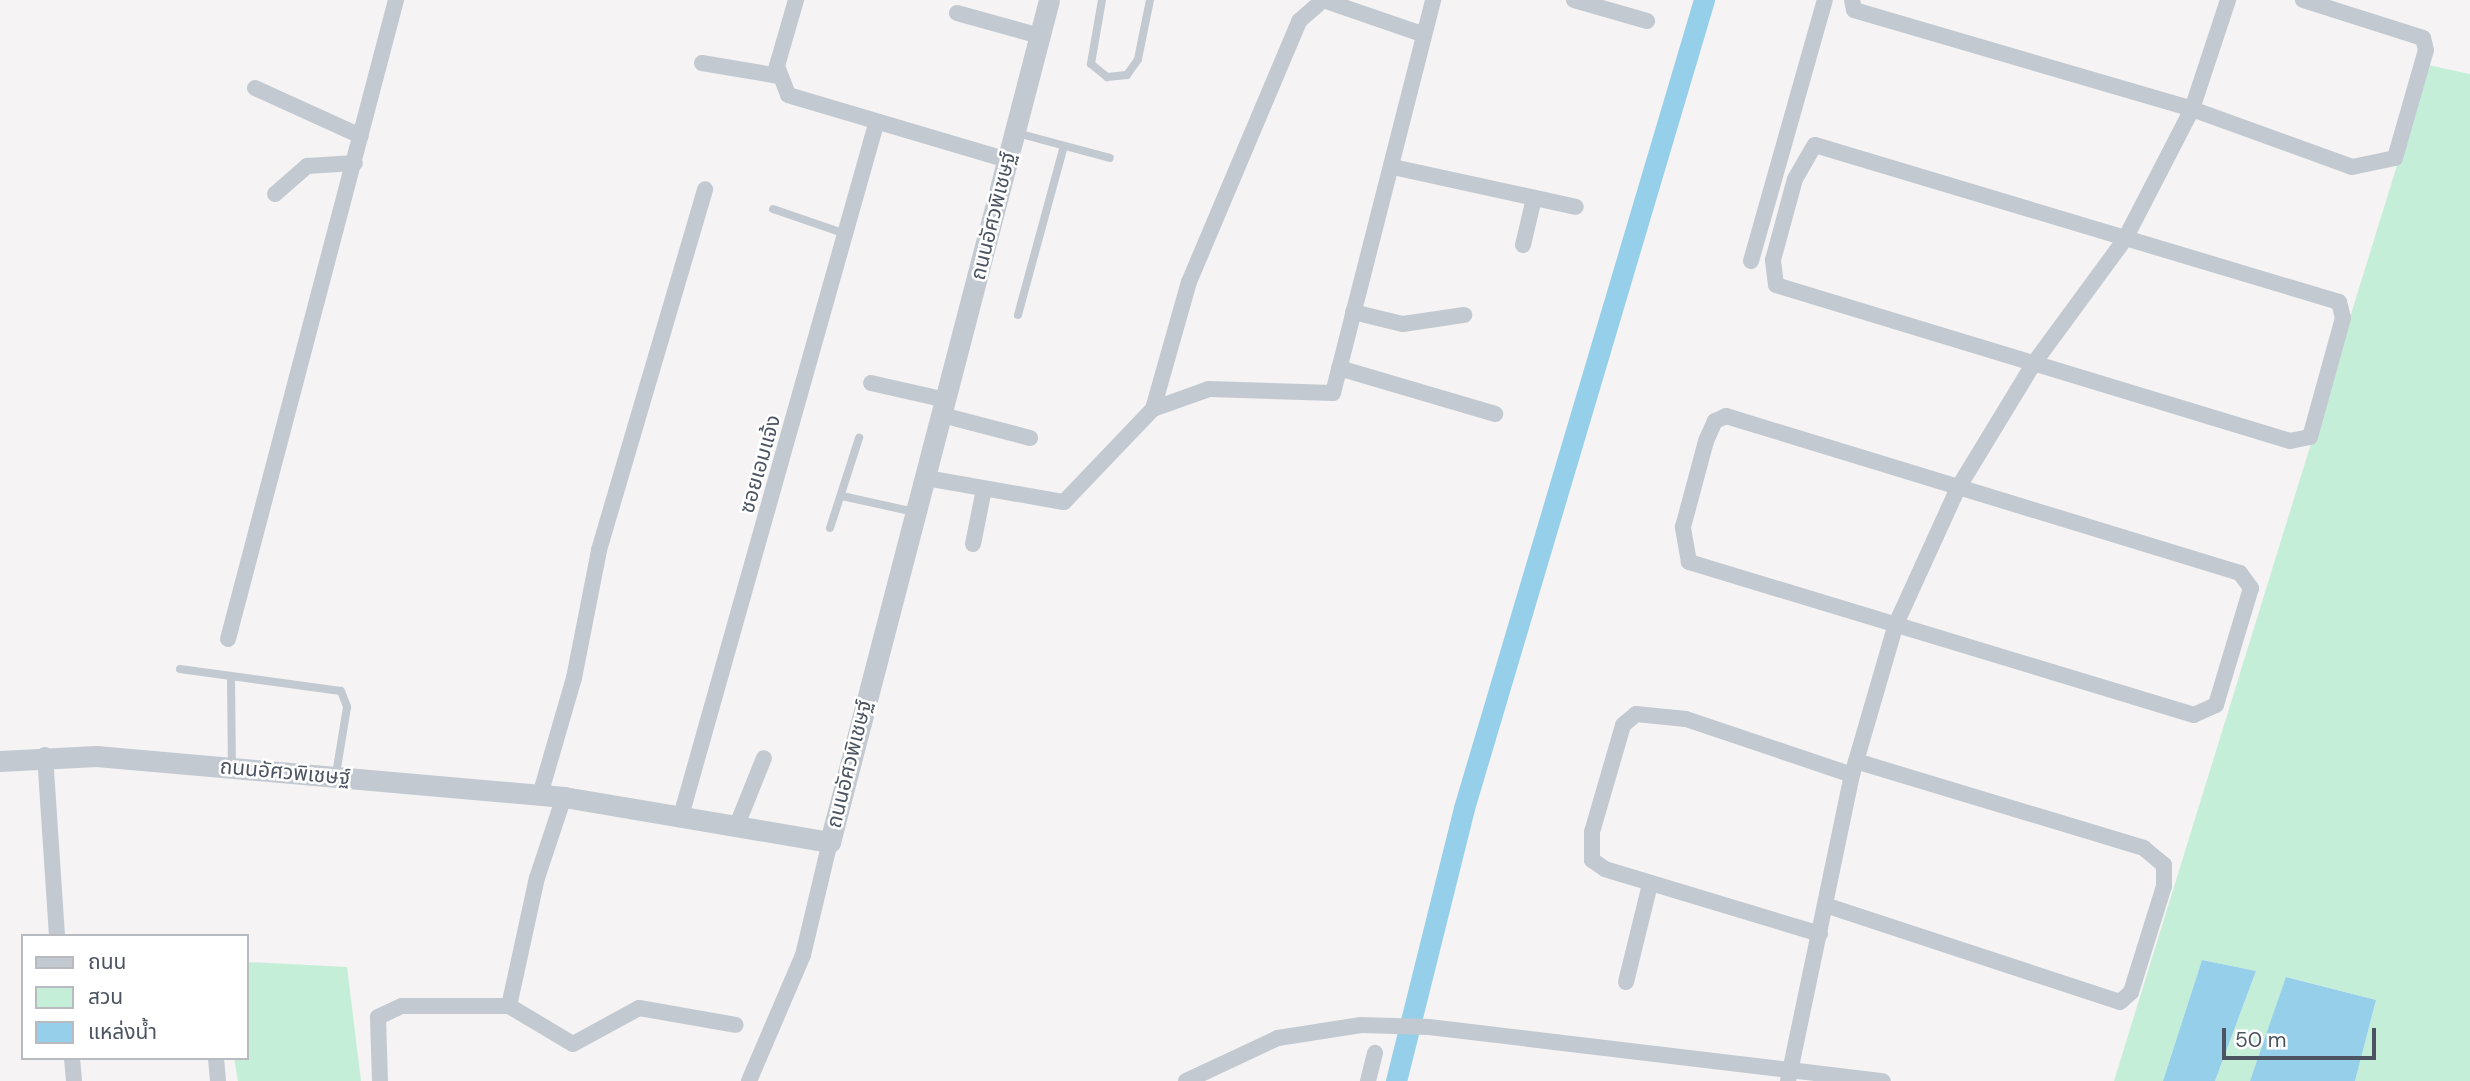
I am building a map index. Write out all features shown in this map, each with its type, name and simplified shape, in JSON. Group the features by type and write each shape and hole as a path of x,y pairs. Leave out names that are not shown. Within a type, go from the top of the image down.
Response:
{"street":[{"path":"228,639 396,0"},
{"path":"796,0 779,76 788,95 876,124 1008,160"},
{"name":"ถนนอัศวพิเชษฐ์","path":"0,761 45,755 232,767 564,797 830,842 1049,0"},
{"path":"1153,409 1189,282 1299,21 1323,0 1422,34"},
{"path":"926,478 1064,502 1153,409 1209,389 1333,393 1393,167 1422,34 1433,0"},
{"path":"1574,0 1647,21"},
{"path":"1751,261 1825,0"},
{"path":"1852,0 1854,10 2192,109 2352,167 2395,158 2426,50 2423,38 2303,0"},
{"path":"1790,1074 1828,906 1854,768 1896,624 1958,488 2034,363 2125,239 2192,109 2228,0"},
{"path":"957,13 1040,36"},
{"path":"702,63 779,76"},
{"path":"255,88 361,136"},
{"name":"ซอยเอมแจ้ง","path":"681,816 876,124"},
{"path":"1815,145 2125,239 2339,302 2343,318 2310,437 2290,441 1776,285 1773,260 1795,179 1815,145"},
{"path":"275,194 307,166 355,163"},
{"path":"1393,167 1576,207"},
{"path":"540,795 574,678 599,551 705,189"},
{"path":"1522,245 1534,198"},
{"path":"1353,312 1403,324 1464,315"},
{"path":"1339,368 1495,414"},
{"path":"871,383 1030,438"},
{"path":"1746,418 1958,488 2247,578 2249,598 2216,705 2206,715 2194,715 1896,624 1689,562 1683,527 1706,441 1716,421 1746,418"},
{"path":"973,544 984,489"},
{"path":"1820,934 1605,869 1590,850 1623,725 1636,714 1686,719 2144,848 2164,864 2164,886 2131,992 2120,1002 1828,906"},
{"path":"45,755 57,934"},
{"path":"737,825 764,758"},
{"path":"509,1006 537,878 564,797"},
{"path":"750,1081 812,922 830,842"},
{"path":"1626,982 1650,884"},
{"path":"380,1081 375,1030 385,1009 509,1006 573,1044 639,1008 736,1025"},
{"path":"1186,1081 1279,1038 1361,1025 1429,1027 1790,1074 1883,1081"},
{"path":"1368,1081 1375,1053"},
{"path":"72,1060 74,1081"},
{"path":"216,1060 218,1081"}],"lane":[{"path":"1102,0 1091,64 1107,77 1127,75 1138,59 1150,0"},
{"path":"1014,132 1110,158"},
{"path":"1018,315 1064,146"},
{"path":"773,209 846,234"},
{"path":"830,528 859,438"},
{"path":"842,496 917,512"},
{"path":"180,669 341,691 347,706 335,777"},
{"path":"231,677 232,767"}],"green space":[{"path":"2428,65 2470,74 2470,1081 2355,1081 2376,1000 2287,977 2250,1081 2215,1081 2256,971 2202,960 2163,1081 2114,1081"},
{"path":"248,962 347,967 361,1081 238,1081 234,1060 248,1060"}],"water":[{"path":"2202,960 2256,971 2215,1081 2163,1081"},
{"path":"2286,977 2376,1000 2355,1081 2250,1081"}],"waterway":[{"path":"1396,1081 1464,808 1704,0"}]}
